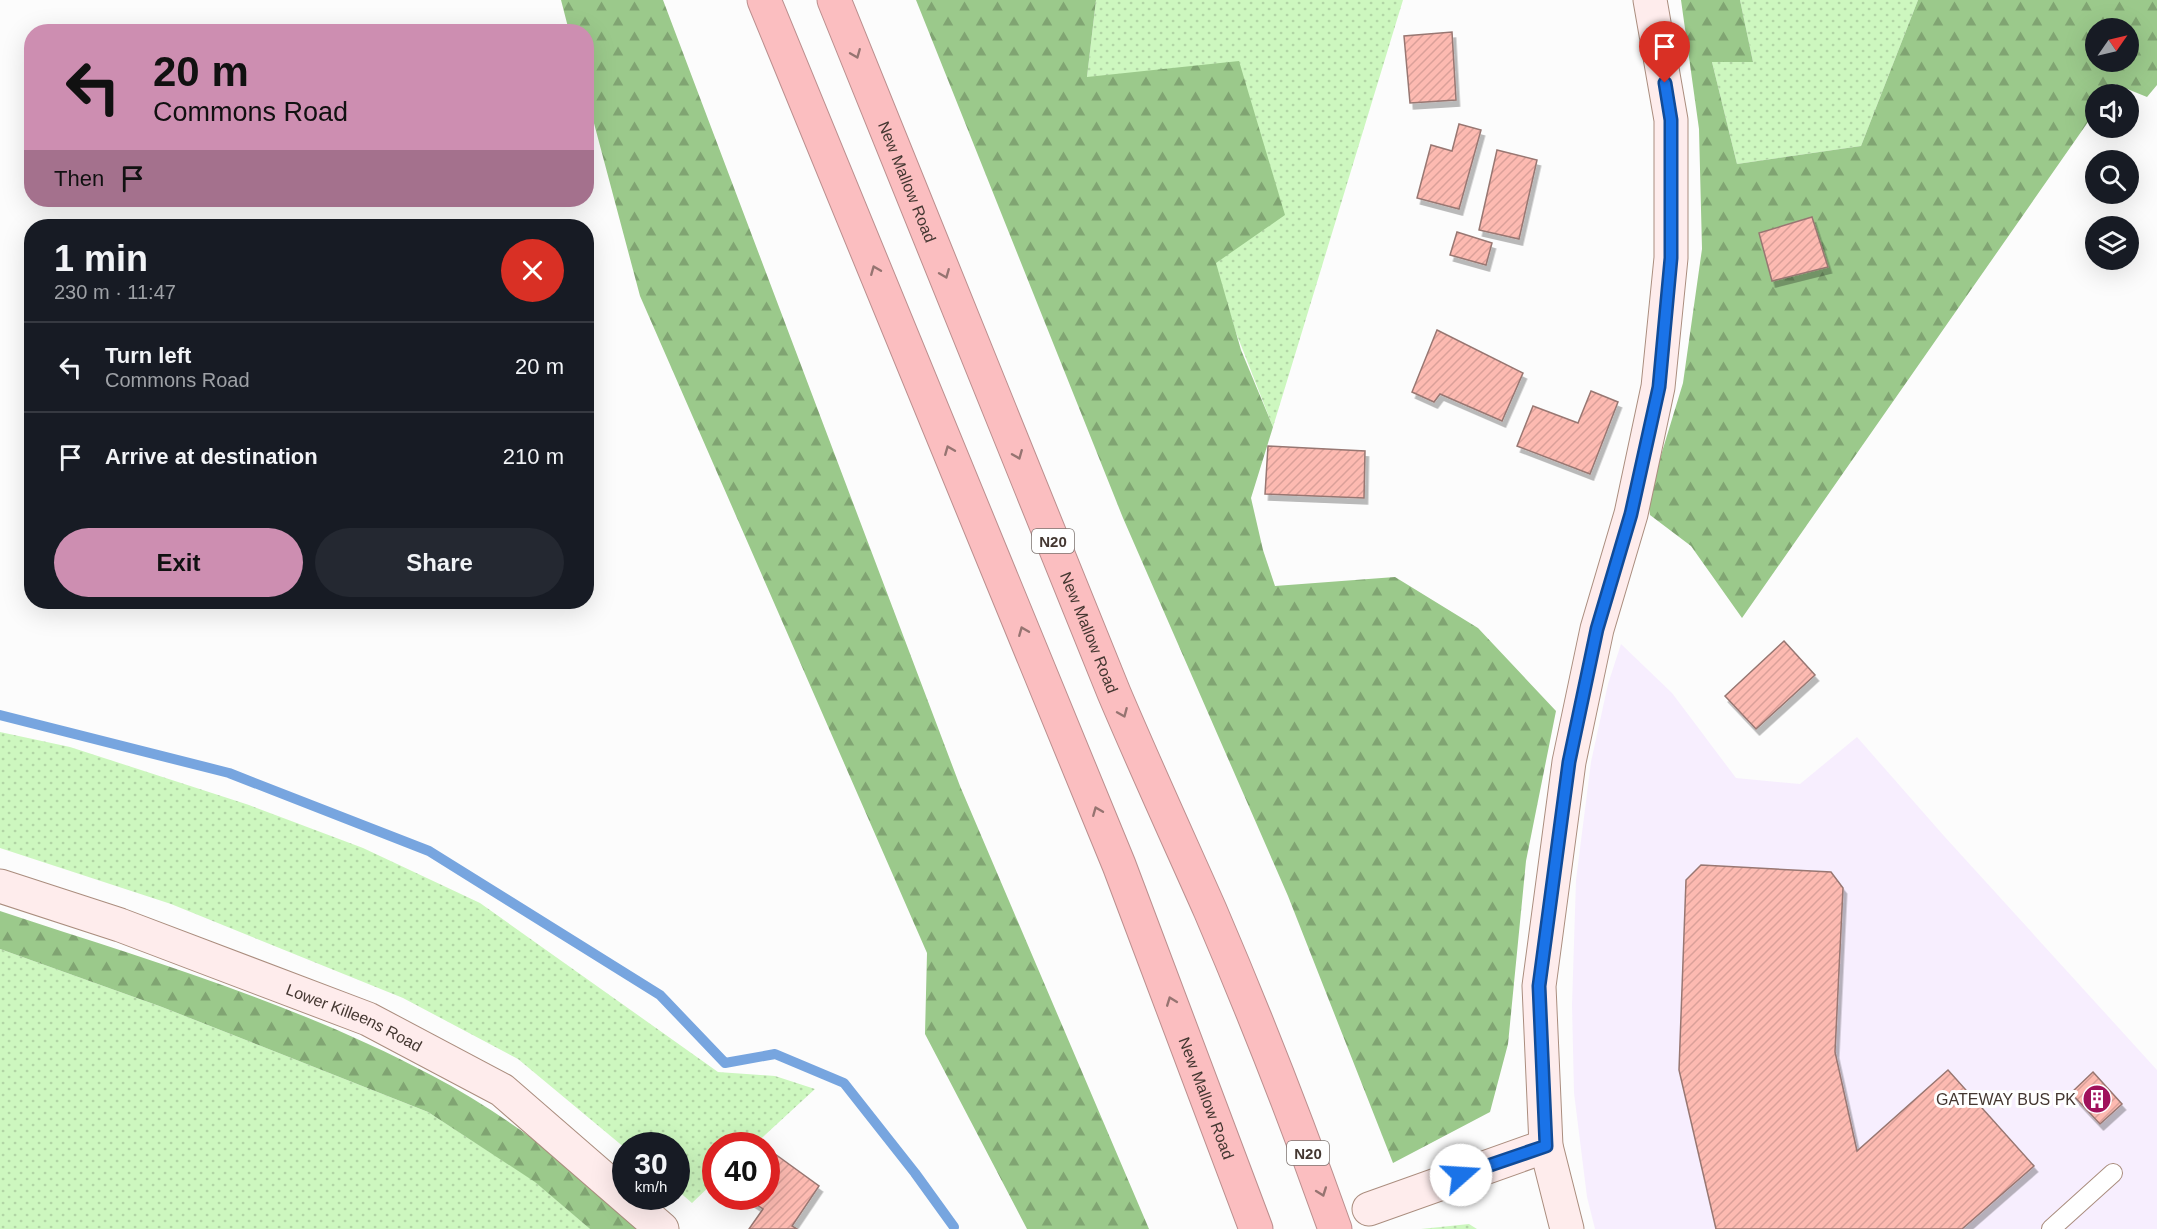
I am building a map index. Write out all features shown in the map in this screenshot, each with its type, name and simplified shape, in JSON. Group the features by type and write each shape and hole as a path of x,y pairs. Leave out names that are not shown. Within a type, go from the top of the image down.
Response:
{"highway":[{"name":"New Mallow Road","path":"764,0 1119,865 1256,1229"},
{"name":"New Mallow Road","path":"834,0 1114,693 1210,911 1303,1142 1335,1229"},
{"path":"1207,1095 1239,1229"}],"street":[{"path":"1567,1229 1546,1146 1539,986 1569,762 1597,629 1631,514 1659,387 1671,258 1671,120 1650,0"},
{"name":"Lower Killeens Road","path":"0,886 120,925 368,1018 502,1090 662,1229"},
{"path":"1369,1209 1546,1146"}],"lane":[{"path":"2051,1229 2114,1173"}],"shaded area":[{"path":"1621,644 1672,693 1736,778 1800,784 1857,737 2157,1070 2157,1229 1595,1229 1587,1197 1574,1093 1572,1005 1576,880 1591,762 1608,684"}],"green space":[{"path":"561,0 663,0 960,786 1149,1229 1027,1229 925,1034 927,953 640,296 594,123 594,24 567,24"},
{"path":"916,0 1096,0 1087,77 1239,61 1285,215 1216,263 1241,350 1273,427 1251,498 1263,550 1275,586 1395,577 1478,628 1556,711 1526,861 1508,1044 1490,1112 1393,1163 1288,896 1123,518"},
{"path":"1096,0 1403,0 1273,427 1235,330 1215,263 1087,77"},
{"path":"1681,0 1740,0 1753,62 1712,62 1737,164 1861,146 1918,0 2157,0 2157,85 2147,97 2139,94 2139,84 2085,84 2085,126 1742,618 1691,546 1650,515 1648,498 1683,383 1702,249 1699,129"},
{"path":"1740,0 1918,0 1861,146 1737,164 1712,62 1753,62"},
{"path":"0,732 70,747 249,805 363,848 480,903 718,1072 775,1076 815,1089 768,1132 702,1132 702,1193 692,1203 690,1201 690,1132 612,1132 612,1137 518,1059 403,998 171,904 0,848"},
{"path":"0,911 219,984 274,1004 380,1049 460,1091 515,1126 612,1201 612,1210 622,1210 644,1229 590,1229 535,1182 428,1112 162,1007 0,949"},
{"path":"0,949 162,1007 428,1112 536,1182 590,1229 0,1229"},
{"path":"1469,1224 1477,1229 1421,1229"}],"building":[{"path":"1452,32 1456,100 1410,103 1404,36"},
{"path":"1459,124 1481,130 1459,209 1417,198 1431,145 1452,151"},
{"path":"1497,150 1537,160 1519,239 1479,230"},
{"path":"1812,217 1828,267 1772,281 1759,233"},
{"path":"1457,232 1492,243 1486,265 1450,255"},
{"path":"1437,330 1523,373 1502,421 1440,394 1434,402 1412,392"},
{"path":"1591,391 1618,402 1590,474 1517,446 1533,406 1578,423"},
{"path":"1268,446 1365,451 1364,498 1265,494"},
{"path":"1784,641 1815,675 1756,729 1725,696"},
{"path":"1701,865 1831,872 1843,888 1835,1052 1857,1151 1948,1070 2034,1166 1962,1229 1716,1229 1679,1070 1686,880"},
{"name":"GATEWAY BUS PK","path":"2093,1072 2122,1104 2100,1124 2071,1093"},
{"path":"780,1158 819,1186 792,1226 797,1229 749,1229 762,1210 780,1210"}],"waterway":[{"path":"0,715 229,773 429,851 660,995 725,1063 775,1054 844,1083 954,1227"}],"place":[{"name":"GATEWAY BUS PK","path":"2097,1099"}],"route":[{"path":"1461,1175 1546,1146 1539,986 1569,762 1597,629 1631,514 1659,387 1671,258 1671,120 1665,83"}]}
